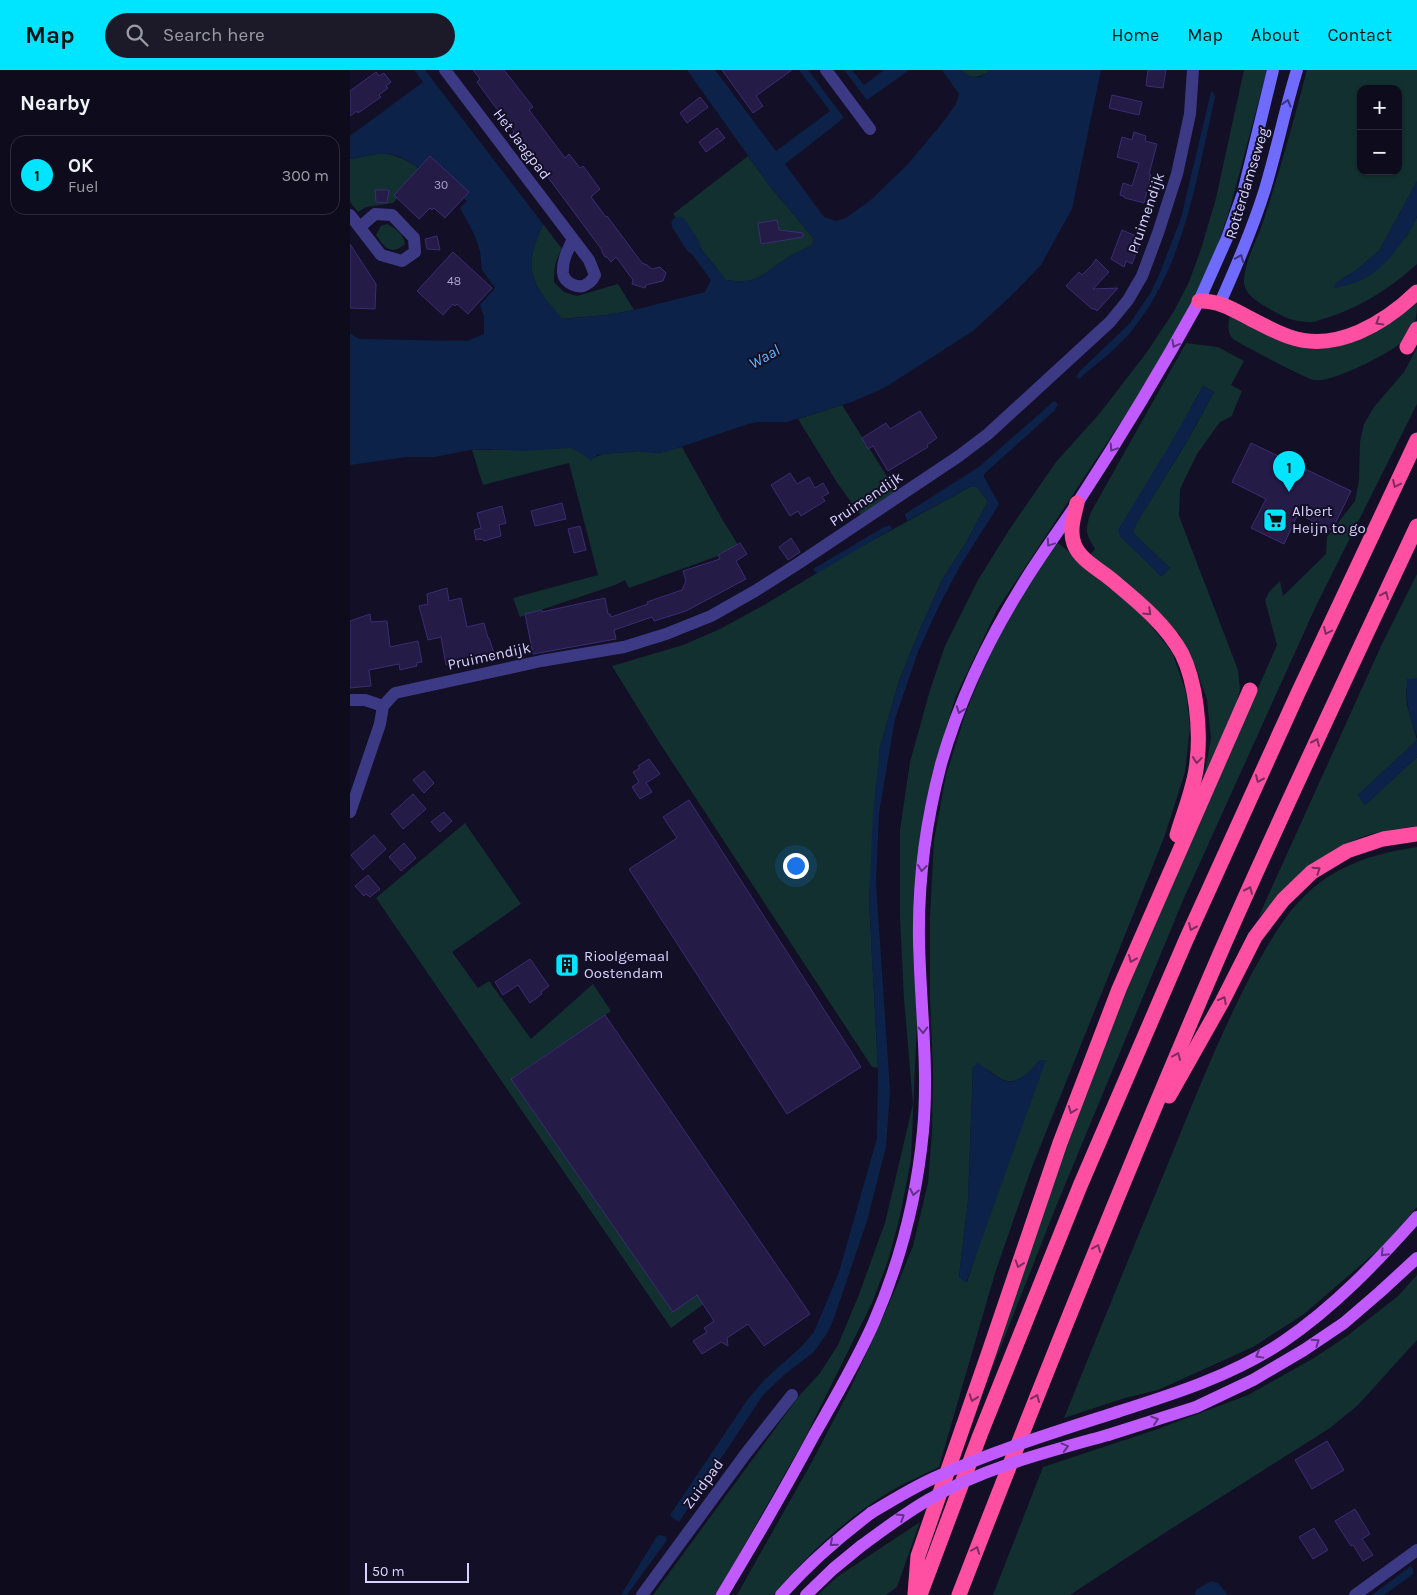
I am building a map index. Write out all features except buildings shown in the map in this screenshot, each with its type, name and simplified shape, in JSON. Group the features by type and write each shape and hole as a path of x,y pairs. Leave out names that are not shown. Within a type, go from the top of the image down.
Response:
{"highway":[{"path":"1199,301 1220,303 1274,331 1291,338 1310,341 1348,336 1363,330 1390,315 1417,292"},
{"path":"1407,347 1417,329"},
{"path":"920,1595 980,1435 1080,1186 1186,940 1290,710 1417,440"},
{"path":"1077,503 1072,529 1074,545 1078,552 1147,610 1169,634 1182,655 1192,684 1198,724 1197,762 1188,802 1176,836 1172,866"},
{"path":"959,1595 1025,1425 1131,1165 1220,955 1329,712 1417,526"},
{"path":"915,1595 918,1556 1060,1144 1119,988 1250,690"},
{"path":"1131,1165 1222,1002 1255,937 1283,900 1312,872 1347,851 1383,839 1417,834"}],"main road":[{"name":"Rotterdamseweg","path":"1199,301 1227,238 1243,193 1273,70"},
{"name":"Rotterdamseweg","path":"1220,303 1240,257 1265,188 1297,70"},
{"path":"722,1595 856,1359 890,1281 911,1210 923,1129 924,1081 919,938 921,880 928,823 942,763 959,710 978,665 1023,584 1152,385 1199,301"},
{"path":"781,1595 818,1556 845,1532 897,1497 933,1478 984,1456 1172,1395 1234,1369 1283,1342 1322,1313 1360,1278 1417,1217"},
{"path":"806,1595 833,1569 894,1521 960,1484 1047,1452 1196,1407 1253,1380 1304,1350 1344,1323 1417,1258"}],"street":[{"name":"Het Jaagpad","path":"445,70 573,239"},
{"path":"826,70 870,129"},
{"name":"Pruimendijk","path":"384,706 396,692 541,661 624,647 666,634 711,616 799,563 959,456 988,434 1110,322 1128,300 1142,276 1177,174 1190,114 1193,70"},
{"path":"350,215 360,227"},
{"path":"350,700 365,700 384,706 380,724 350,812"},
{"name":"Zuidpad","path":"642,1595 747,1452 792,1395"},
{"path":"1355,1595 1417,1550"}],"green space":[{"path":"961,70 988,70 983,75 973,77"},
{"path":"1244,70 1267,70 1229,212 1216,249 1192,302 1155,370 997,610 956,696 933,770 924,812 914,898 913,954 917,1020 911,1159 900,1216 889,1258 872,1303 803,1442 716,1595 653,1595 799,1396 820,1373 838,1345 858,1297 885,1223 913,1104 904,999 900,917 900,830 910,762 930,690 945,646 978,580 1009,530 1056,462 1100,413 1147,352 1174,311 1189,282 1216,198"},
{"path":"1307,70 1417,70 1417,181 1379,251 1334,287 1406,237 1417,217 1417,264 1385,289 1361,304 1336,315 1311,322 1291,319 1263,305 1247,292 1244,284 1247,264 1270,201"},
{"path":"381,153 403,159 423,171 393,203 366,207 358,212 350,202 350,159"},
{"path":"748,156 769,185 814,239 812,245 787,258 760,277 746,281 726,280 673,214"},
{"path":"387,224 403,238 405,244 400,248 392,250 385,247 376,235 381,226"},
{"path":"543,224 562,249 555,265 554,282 564,292 577,296 618,284 634,310 607,315 561,319 538,287 532,269 535,243"},
{"path":"1417,299 1417,312 1414,324 1411,332 1401,343 1359,367 1322,380 1309,378 1232,338 1228,324 1230,316 1237,315 1332,344"},
{"path":"1186,343 1218,347 1244,361 1231,385 1242,391 1232,416 1220,422 1197,454 1180,489 1179,516 1238,670 1240,689 1236,706 1204,776 1211,738 1207,700 1195,665 1179,634 1142,598 1090,555 1095,549 1087,531 1091,512","holes":["1203,386 1214,392 1188,440 1133,531 1170,568 1161,576 1120,536"]},
{"path":"1417,348 1417,404 1316,606 1184,898 1055,1209 981,1397 978,1396 1091,1078 1130,979 1277,645 1265,600 1269,592 1280,581 1283,596 1326,554 1327,537 1355,501 1359,480 1360,442 1364,424 1374,407 1404,372"},
{"path":"842,405 898,494 862,517 838,484 798,419"},
{"path":"682,447 740,548 629,588 625,580 520,617 513,598 598,575 569,463 483,485 472,450 571,448 594,458 602,454 639,451 659,453"},
{"path":"970,487 977,487 988,501 967,541 942,580 921,627 899,681 880,747 869,900 878,1068 872,1067 659,742 612,666 683,645 720,629 764,605 855,550"},
{"path":"1058,543 1116,588 1149,623 1172,652 1186,692 1190,727 1185,772 1165,835 1032,1167 995,1273 939,1467 897,1488 858,1513 813,1552 773,1595 737,1595 813,1460 851,1387 913,1246 928,1183 932,1132 933,1068 930,999 930,918 934,840 946,775 966,712 986,663 1017,601 1050,551","holes":["1040,1060 967,1282 959,1277 968,1201 973,1067 986,1069 1004,1080 1010,1081 1021,1078"]},
{"path":"1417,574 1417,678 1406,689 1407,705 1417,740 1358,795 1365,805 1417,757 1417,826 1372,834 1357,839 1329,854 1304,873 1258,918 1381,646"},
{"path":"465,823 521,904 452,952 478,988 489,981 531,1039 593,984 611,1011 513,1077 585,1186 727,1287 671,1328 376,898"},
{"path":"1417,847 1417,1207 1383,1246 1304,1314 1253,1347 1158,1390 1125,1398 1064,1418 1211,1060 1252,973 1272,939 1286,917 1303,897 1337,871 1375,856"},
{"path":"1417,1275 1417,1340 1358,1405 1330,1428 1070,1595 993,1595 1043,1467 1155,1430 1248,1395 1314,1358 1347,1336 1398,1296"},
{"path":"920,1522 897,1587 886,1595 818,1595 837,1577"}],"water":[{"name":"Waal","path":"414,70 425,70 543,224 535,243 532,269 534,278 544,297 562,319 607,315 634,310 705,292 711,280 677,234 684,228 726,280 746,281 759,277 790,256 812,245 814,239 769,185 687,70 715,70 776,151 830,111 799,70 808,70 844,118 785,164 824,217 836,221 846,218 873,198 907,165 956,104 959,94 942,70 961,70 971,77 980,77 987,73 988,70 1101,70 1072,209 1041,265 973,331 884,388 852,402 787,422 748,424 666,452 652,453 639,451 602,454 597,455 591,461 571,448 524,451 487,449 470,450 434,457 407,457 350,465 350,333 359,339 467,341 484,334 484,316 480,305 495,288 482,270 480,251 474,234 460,208 467,201 429,165 423,171 404,159 388,154 350,159 350,136 423,82"},
{"path":"844,70 852,70 864,85 884,70 909,70 867,100"},
{"path":"1211,92 1213,92 1215,97 1195,188 1177,248 1165,276 1151,304 1133,329 1114,349 1079,379 1076,377 1079,372 1130,323 1151,292 1160,273 1181,218"},
{"path":"1417,181 1417,216 1412,228 1397,249 1382,266 1366,278 1334,288 1335,283 1355,271 1379,251"},
{"path":"1203,386 1214,392 1188,440 1133,531 1170,568 1162,577 1120,536 1118,530"},
{"path":"1054,401 1058,404 1054,411 984,474 998,502 998,506 959,568 938,608 918,652 895,719 879,813 876,883 890,1090 886,1147 867,1221 828,1332 814,1352 784,1375 763,1395 679,1522 670,1515 748,1399 764,1380 801,1347 814,1332 839,1272 877,1138 878,1068 869,900 873,813 880,747 899,681 921,627 942,580 967,541 988,501 977,487 970,487 907,521 905,514 980,466"},
{"path":"890,525 892,529 819,572 815,572 813,569 884,527"},
{"path":"1417,678 1417,736 1408,708 1407,679"},
{"path":"1417,740 1417,757 1365,805 1358,795"},
{"path":"1040,1060 1046,1060 966,1283 959,1277 968,1201 973,1067 978,1063 1010,1082 1022,1077"},
{"path":"657,1536 666,1537 667,1540 627,1595 621,1595"},
{"path":"1411,1566 1413,1574 1384,1595 1372,1595"},
{"path":"1211,1581 1218,1583 1228,1595 1195,1595 1196,1590"}],"waterway":[{"path":"679,224 693,246"}],"place":[{"name":"OK","path":"1289,492"},
{"name":"Albert Heijn to go","path":"1275,520"},
{"name":"Rioolgemaal Oostendam","path":"567,965"}]}
